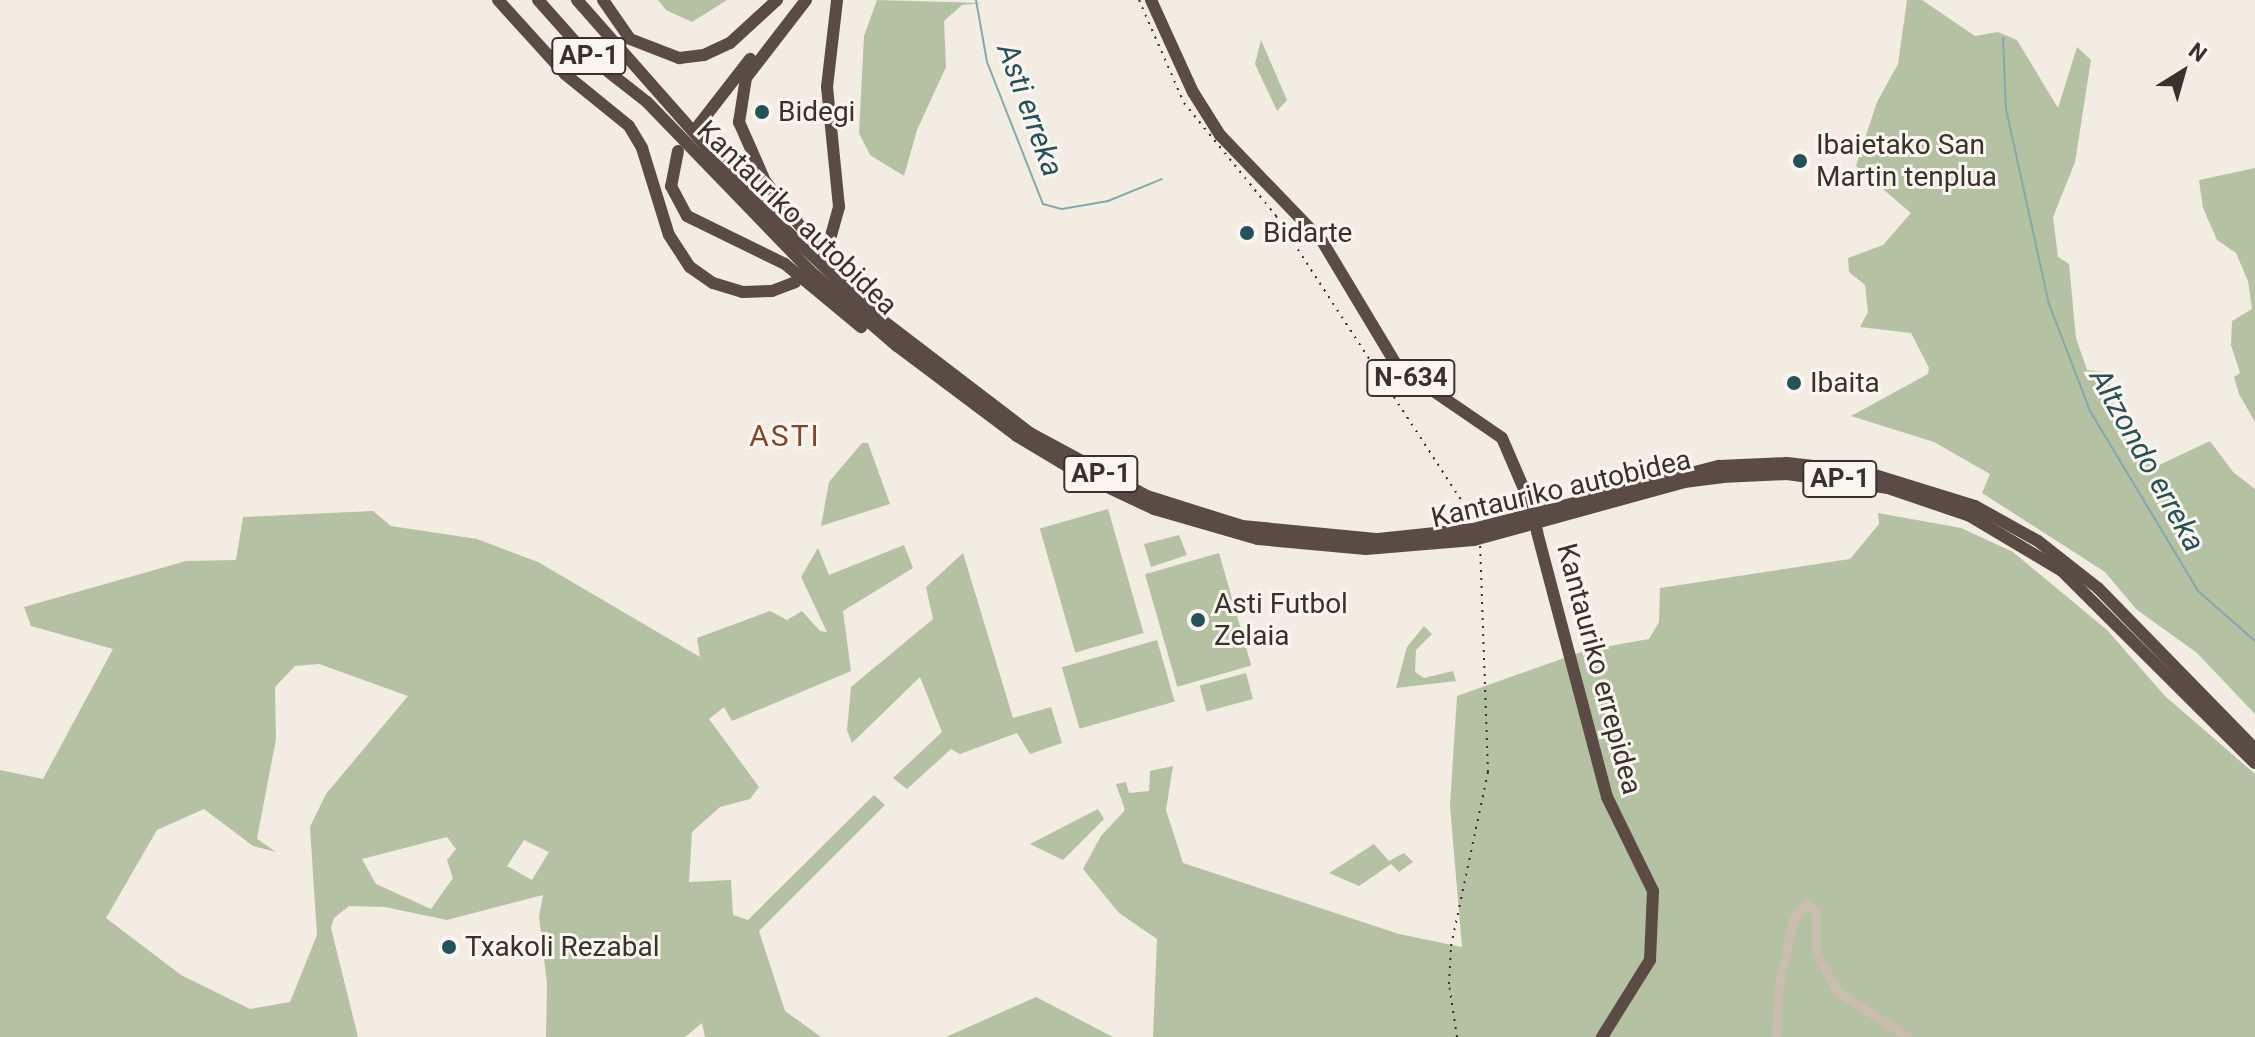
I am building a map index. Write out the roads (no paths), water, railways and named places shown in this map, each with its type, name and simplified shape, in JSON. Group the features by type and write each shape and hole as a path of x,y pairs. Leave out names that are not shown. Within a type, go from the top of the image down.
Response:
{"highway":[{"path":"498,0 565,74 629,126 642,148 669,235 690,267 713,283 743,292 772,291 795,282"},
{"name":"Kantauriko autobidea","path":"538,0 587,55 647,102 789,250 896,345 942,383 1059,462 1154,509 1246,536 1334,543 1474,540 1684,482 1722,477 1787,474 1888,488 1970,516 2062,571 2255,763"},
{"name":"Kantauriko autobidea","path":"577,0 746,192 869,310 896,345 1030,433 1147,496 1242,526 1334,543 1473,529 1719,466 1787,463 1865,472 1975,506 2038,541 2098,588 2255,749"},
{"path":"603,0 630,39 679,58 704,55 730,43 777,0"},
{"path":"698,126 796,0"},
{"path":"806,0 746,78 739,122 751,158 771,191 869,310"},
{"path":"827,250 839,207 827,87 837,0"},
{"name":"Kantauriko errepidea","path":"1151,0 1212,125 1322,241 1397,366 1502,438 1527,496 1607,797 1653,891 1650,960 1602,1037"},
{"path":"678,151 671,186 687,216 785,264 896,345"}],"street":[{"path":"1776,1037 1778,989 1793,920 1806,903 1816,911 1816,953 1837,991 1908,1037"}],"waterway":[{"name":"Asti erreka","path":"976,0 987,62 1043,204 1062,209 1108,201 1162,179"},
{"name":"Altzondo erreka","path":"2003,38 2006,109 2049,304 2090,411 2198,591 2255,641"}],"railway":[{"path":"1139,0 1184,103 1276,216 1473,518"},
{"path":"1457,1037 1449,984 1451,946 1488,772 1480,544"}],"place":[{"name":"Bidegi","path":"762,112"},
{"name":"Ibaietako San Martin tenplua","path":"1800,161"},
{"name":"Bidarte","path":"1247,233"},
{"name":"Ibaita","path":"1794,383"},
{"name":"Asti Futbol Zelaia","path":"1198,620"},
{"name":"Txakoli Rezabal","path":"449,947"}],"district":[{"name":"ASTI","path":"785,436"}]}
